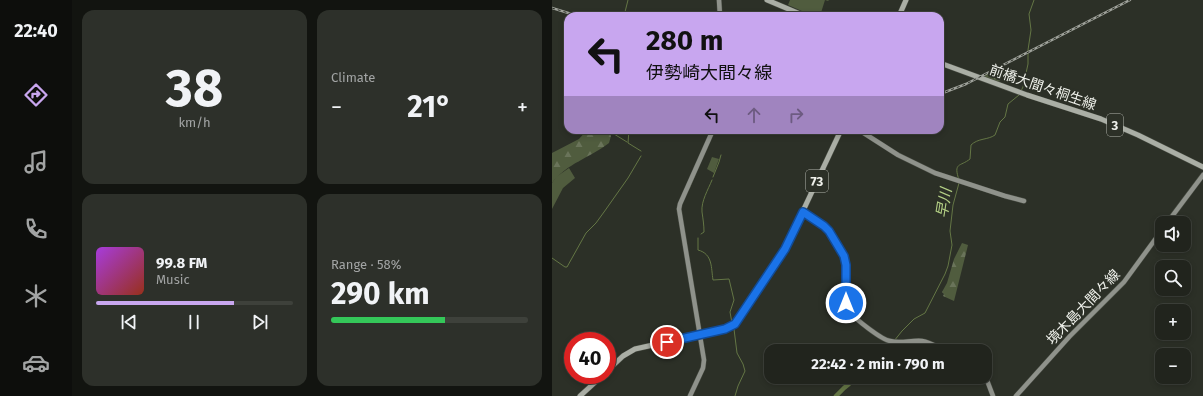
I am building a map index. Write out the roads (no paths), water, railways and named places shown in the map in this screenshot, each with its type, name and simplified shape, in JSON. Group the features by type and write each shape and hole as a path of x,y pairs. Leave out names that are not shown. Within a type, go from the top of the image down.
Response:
{"main road":[{"path":"766,0 795,12"},
{"path":"901,12 906,0"},
{"name":"前橋大間々桐生線","path":"944,64 1106,122 1138,135 1203,167"},
{"name":"73","path":"616,363 623,356 635,349 729,328 737,322 785,249 839,134"},
{"path":"580,396 593,384"}],"street":[{"path":"719,0 720,12"},
{"path":"690,396 704,365 679,209 711,134"},
{"path":"865,134 916,165 958,181 1005,196 1024,200"},
{"path":"1172,216 1203,175"},
{"path":"803,212 829,231 844,256 846,265 846,303 850,312 870,329 890,342 926,342 930,344"},
{"name":"境木島大間々線","path":"1016,396 1070,336 1124,282 1155,240"},
{"path":"988,384 993,396"}],"waterway":[{"path":"625,12 628,0"},
{"name":"早川","path":"1021,91 1028,64 1028,50 1031,30 1029,14 1034,0"},
{"name":"早川","path":"959,180 957,168 970,159 971,145 977,141 995,135 1000,122 1005,117 1008,104 1019,95"},
{"path":"614,134 627,142"},
{"path":"629,134 628,143 641,151"},
{"path":"713,177 721,155"},
{"path":"552,258 567,267 586,233 604,212 628,178 641,156"},
{"path":"689,189 695,175"},
{"path":"701,234 704,232 702,208 705,196 712,180"},
{"name":"早川","path":"894,341 914,319 925,313 945,274 952,245 950,231 953,205 959,183"},
{"path":"698,238 698,250 703,252 709,258 713,280 729,279 734,300 730,312 732,323 730,325"},
{"path":"734,329 737,353 745,371 735,396"},
{"name":"早川","path":"836,396 849,384"}],"railway":[{"path":"944,92 966,84 1130,0"},
{"path":"552,8 565,12"}]}
